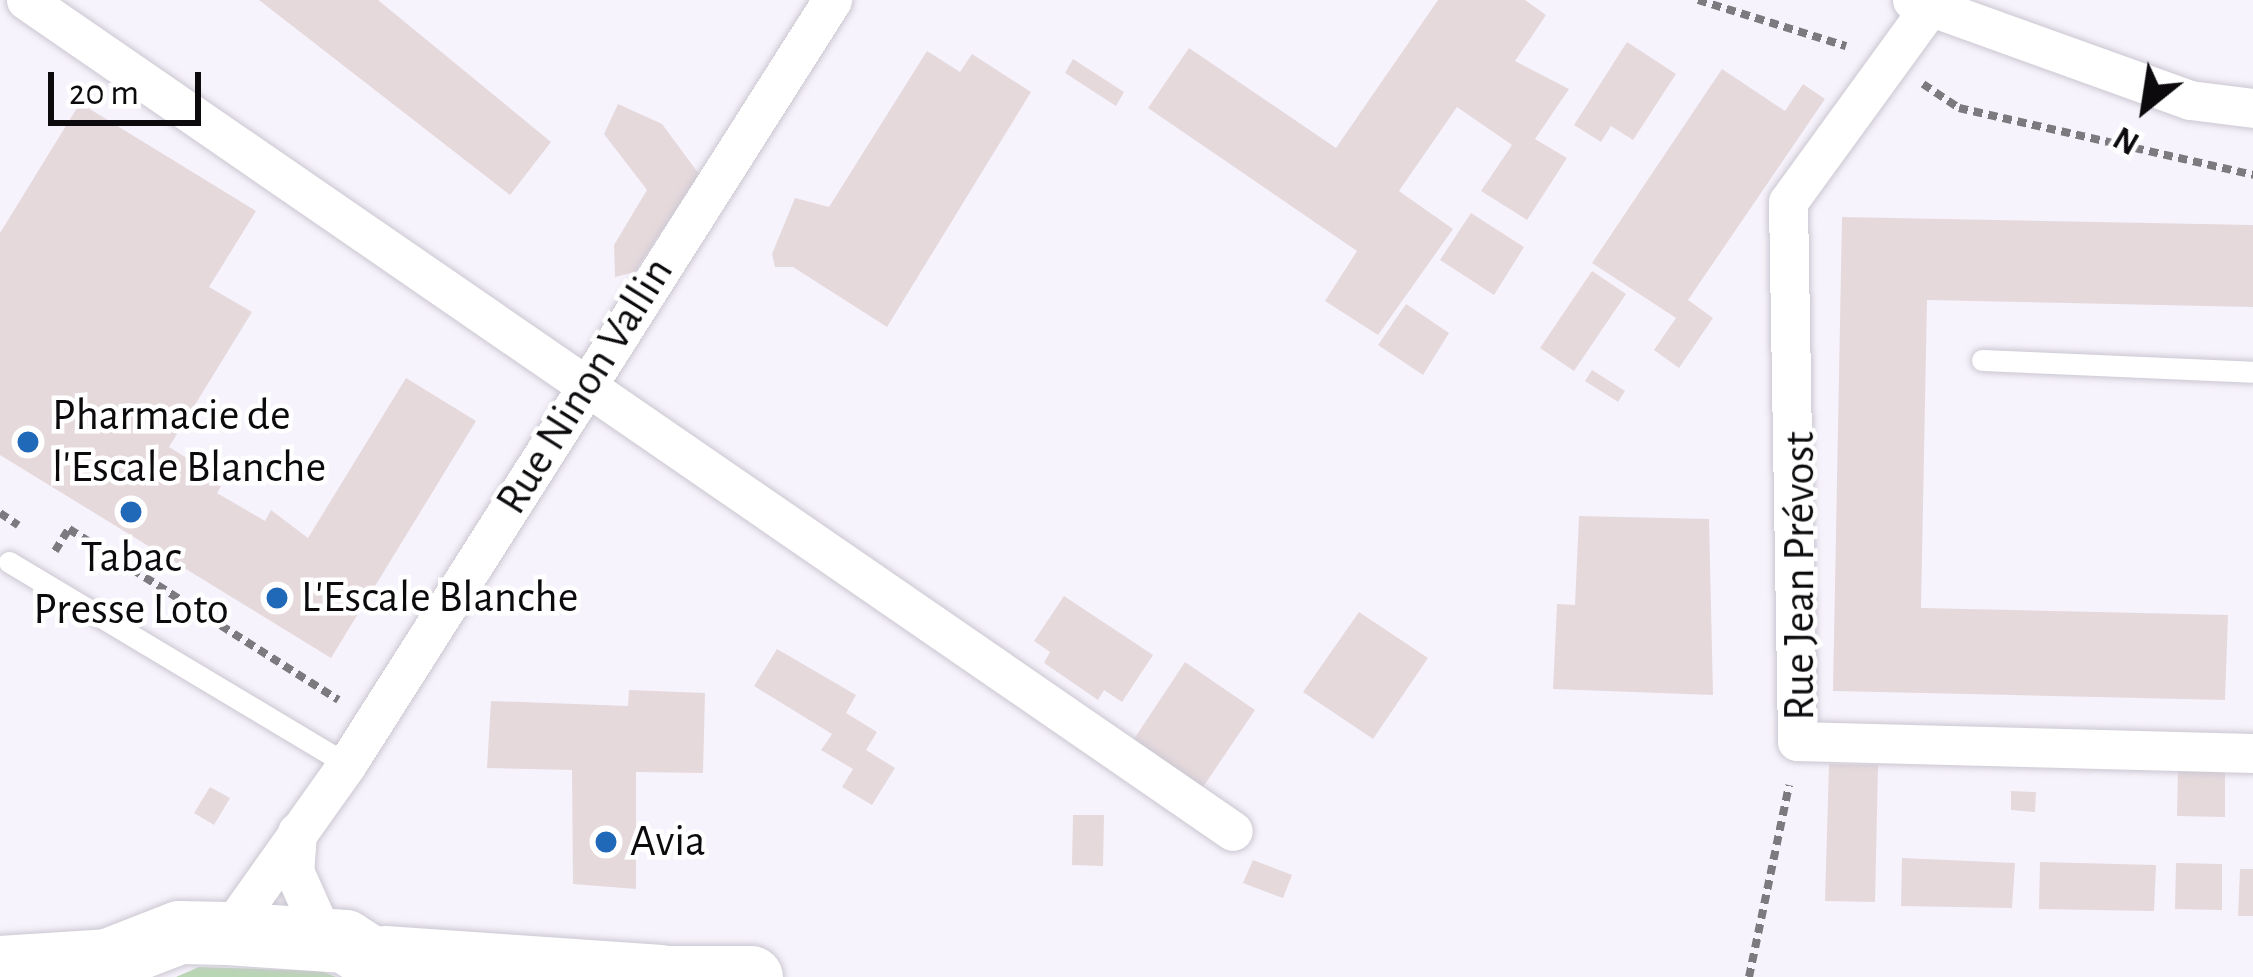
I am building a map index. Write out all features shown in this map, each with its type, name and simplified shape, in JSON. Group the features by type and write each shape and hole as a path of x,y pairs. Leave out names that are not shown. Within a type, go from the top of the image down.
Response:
{"main road":[{"path":"0,967 120,966 179,932 323,938 392,967 752,977"},
{"path":"648,977 660,976"}],"street":[{"path":"26,0 588,380 1233,831"},
{"name":"Rue Ninon Vallin","path":"227,933 347,764 832,0"},
{"path":"1921,3 2190,100 2253,108"},
{"name":"Rue Jean Prévost","path":"1921,3 1890,61 1788,202 1797,741 2253,753"},
{"path":"297,832 294,871 323,938"}],"lane":[{"path":"1982,360 2253,372"},
{"path":"9,562 347,764"}],"path":[{"path":"1698,0 1890,61 1959,108 2253,175"},
{"path":"0,513 56,552 69,530 374,722"},
{"path":"1750,977 1797,741"}],"green space":[{"path":"199,967 321,971 336,977 176,977"}],"building":[{"path":"259,0 378,0 551,142 510,195"},
{"path":"1438,0 1525,0 1546,15 1515,61 1569,89 1535,139 1567,158 1527,220 1481,191 1512,145 1457,107 1399,191 1453,229 1378,335 1325,301 1357,251 1148,108 1189,48 1336,148"},
{"path":"1627,42 1676,74 1633,140 1611,126 1601,142 1574,125"},
{"path":"927,51 960,72 972,54 1031,92 887,327 793,267 775,267 772,254 795,198 829,207"},
{"path":"1073,59 1124,92 1116,106 1065,73"},
{"path":"1722,69 1785,111 1803,84 1825,99 1688,300 1713,318 1679,368 1654,350 1676,318 1592,263"},
{"path":"80,103 256,211 209,287 252,312 169,447 224,481 217,493 265,521 271,510 308,538 406,378 476,421 331,658 0,455 0,233"},
{"path":"618,104 662,124 699,174 635,272 615,277 614,245 647,190 604,134"},
{"path":"1471,213 1524,247 1494,295 1440,260"},
{"path":"1842,217 2253,225 2253,307 1927,300 1921,608 2228,615 2225,700 1833,691"},
{"path":"1592,271 1626,294 1574,371 1540,348"},
{"path":"1406,304 1449,333 1423,375 1378,345"},
{"path":"1592,370 1625,391 1618,402 1585,381"},
{"path":"1579,516 1709,519 1713,695 1553,689 1557,604 1575,605"},
{"path":"1064,596 1153,655 1122,702 1104,690 1098,700 1044,663 1050,652 1034,641"},
{"path":"1359,612 1428,658 1373,739 1303,692"},
{"path":"777,649 856,695 846,713 877,732 866,750 895,768 872,805 842,787 853,769 821,750 832,734 754,686"},
{"path":"1185,662 1255,710 1201,790 1130,745"},
{"path":"629,690 705,693 703,773 636,772 636,889 573,884 572,770 487,768 491,701 628,706"},
{"path":"1829,764 1878,765 1875,902 1825,901"},
{"path":"2178,770 2225,770 2225,817 2177,816"},
{"path":"210,787 230,798 214,825 194,813"},
{"path":"2011,791 2036,792 2035,812 2011,810"},
{"path":"1073,815 1104,815 1103,866 1072,865"},
{"path":"1902,858 2015,863 2012,908 1901,906"},
{"path":"1253,860 1292,875 1283,898 1243,883"},
{"path":"2040,862 2156,865 2154,911 2039,909"},
{"path":"2176,863 2222,864 2222,910 2175,909"},
{"path":"2240,869 2253,869 2253,916 2238,916"}],"place":[{"name":"Pharmacie de l'Escale Blanche","path":"28,442"},
{"name":"Tabac Presse Loto","path":"131,512"},
{"name":"L'Escale Blanche","path":"277,598"},
{"name":"Avia","path":"606,842"}]}
